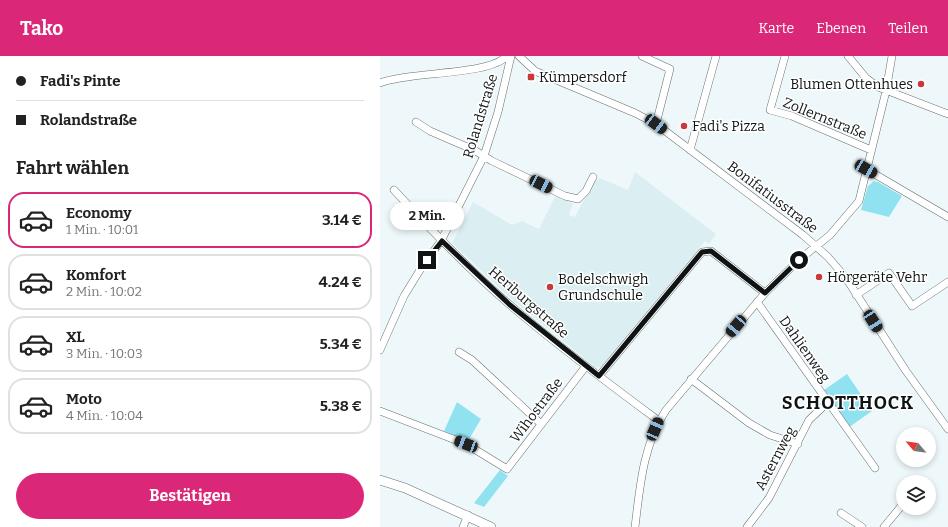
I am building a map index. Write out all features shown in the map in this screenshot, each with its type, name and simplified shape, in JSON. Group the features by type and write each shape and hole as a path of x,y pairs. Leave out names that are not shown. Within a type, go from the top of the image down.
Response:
{"main road":[{"path":"380,480 405,488 468,515 491,527"}],"street":[{"path":"380,83 406,76 494,65 507,56"},
{"name":"Rolandstraße","path":"380,350 404,296 420,270 442,241 484,156 498,112 511,56"},
{"name":"Bonifatiusstraße","path":"519,56 535,71 635,113 656,124 816,246 838,269 906,372 948,429"},
{"path":"642,56 670,69 656,124"},
{"path":"690,150 716,56"},
{"name":"Zollernstraße","path":"785,56 770,110 792,116 871,150"},
{"path":"848,56 866,78 886,91 948,114"},
{"path":"635,527 643,465 659,421 691,379 756,302 840,225 859,201 886,91 892,56"},
{"path":"416,122 430,131 566,196 578,199 586,191 593,177"},
{"path":"866,169 948,217"},
{"name":"Heriburgstraße","path":"394,190 442,241 510,305 586,366 659,421"},
{"path":"599,376 702,252 711,251 765,293"},
{"path":"856,295 889,273 912,306 948,282"},
{"name":"Dahlienweg","path":"756,302 875,468"},
{"path":"459,352 472,360 541,424"},
{"name":"Wihostraße","path":"380,411 466,444 507,469 586,366"},
{"path":"691,379 748,423 770,434 798,444"},
{"name":"Asternweg","path":"747,527 769,498 809,420 827,403"},
{"path":"884,527 896,512"},
{"path":"841,513 862,527"},
{"path":"463,527 468,515"}],"shaded area":[{"path":"635,172 716,234 709,244 705,241 604,364 601,367 595,367 508,296 452,243 473,202 512,225 522,221 539,229 556,195 573,204 569,215 575,217 593,182 600,178 628,190"},
{"path":"874,181 902,196 889,217 861,210 868,186"},
{"path":"847,374 872,411 848,428 827,402 828,395 824,390"},
{"path":"457,402 481,419 468,441 444,431"},
{"path":"500,470 508,476 484,507 474,503"}],"place":[{"name":"Kümpersdorf","path":"531,77"},
{"name":"Blumen Ottenhues","path":"921,84"},
{"name":"Fadi's Pizza","path":"684,126"},
{"name":"Hörgeräte Vehr","path":"819,277"},
{"name":"Bodelschwigh Grundschule","path":"550,287"}],"district":[{"name":"SCHOTTHOCK","path":"848,403"}],"route":[{"path":"427,260 442,241 510,305 599,376 702,252 711,251 765,293 799,260"}]}
